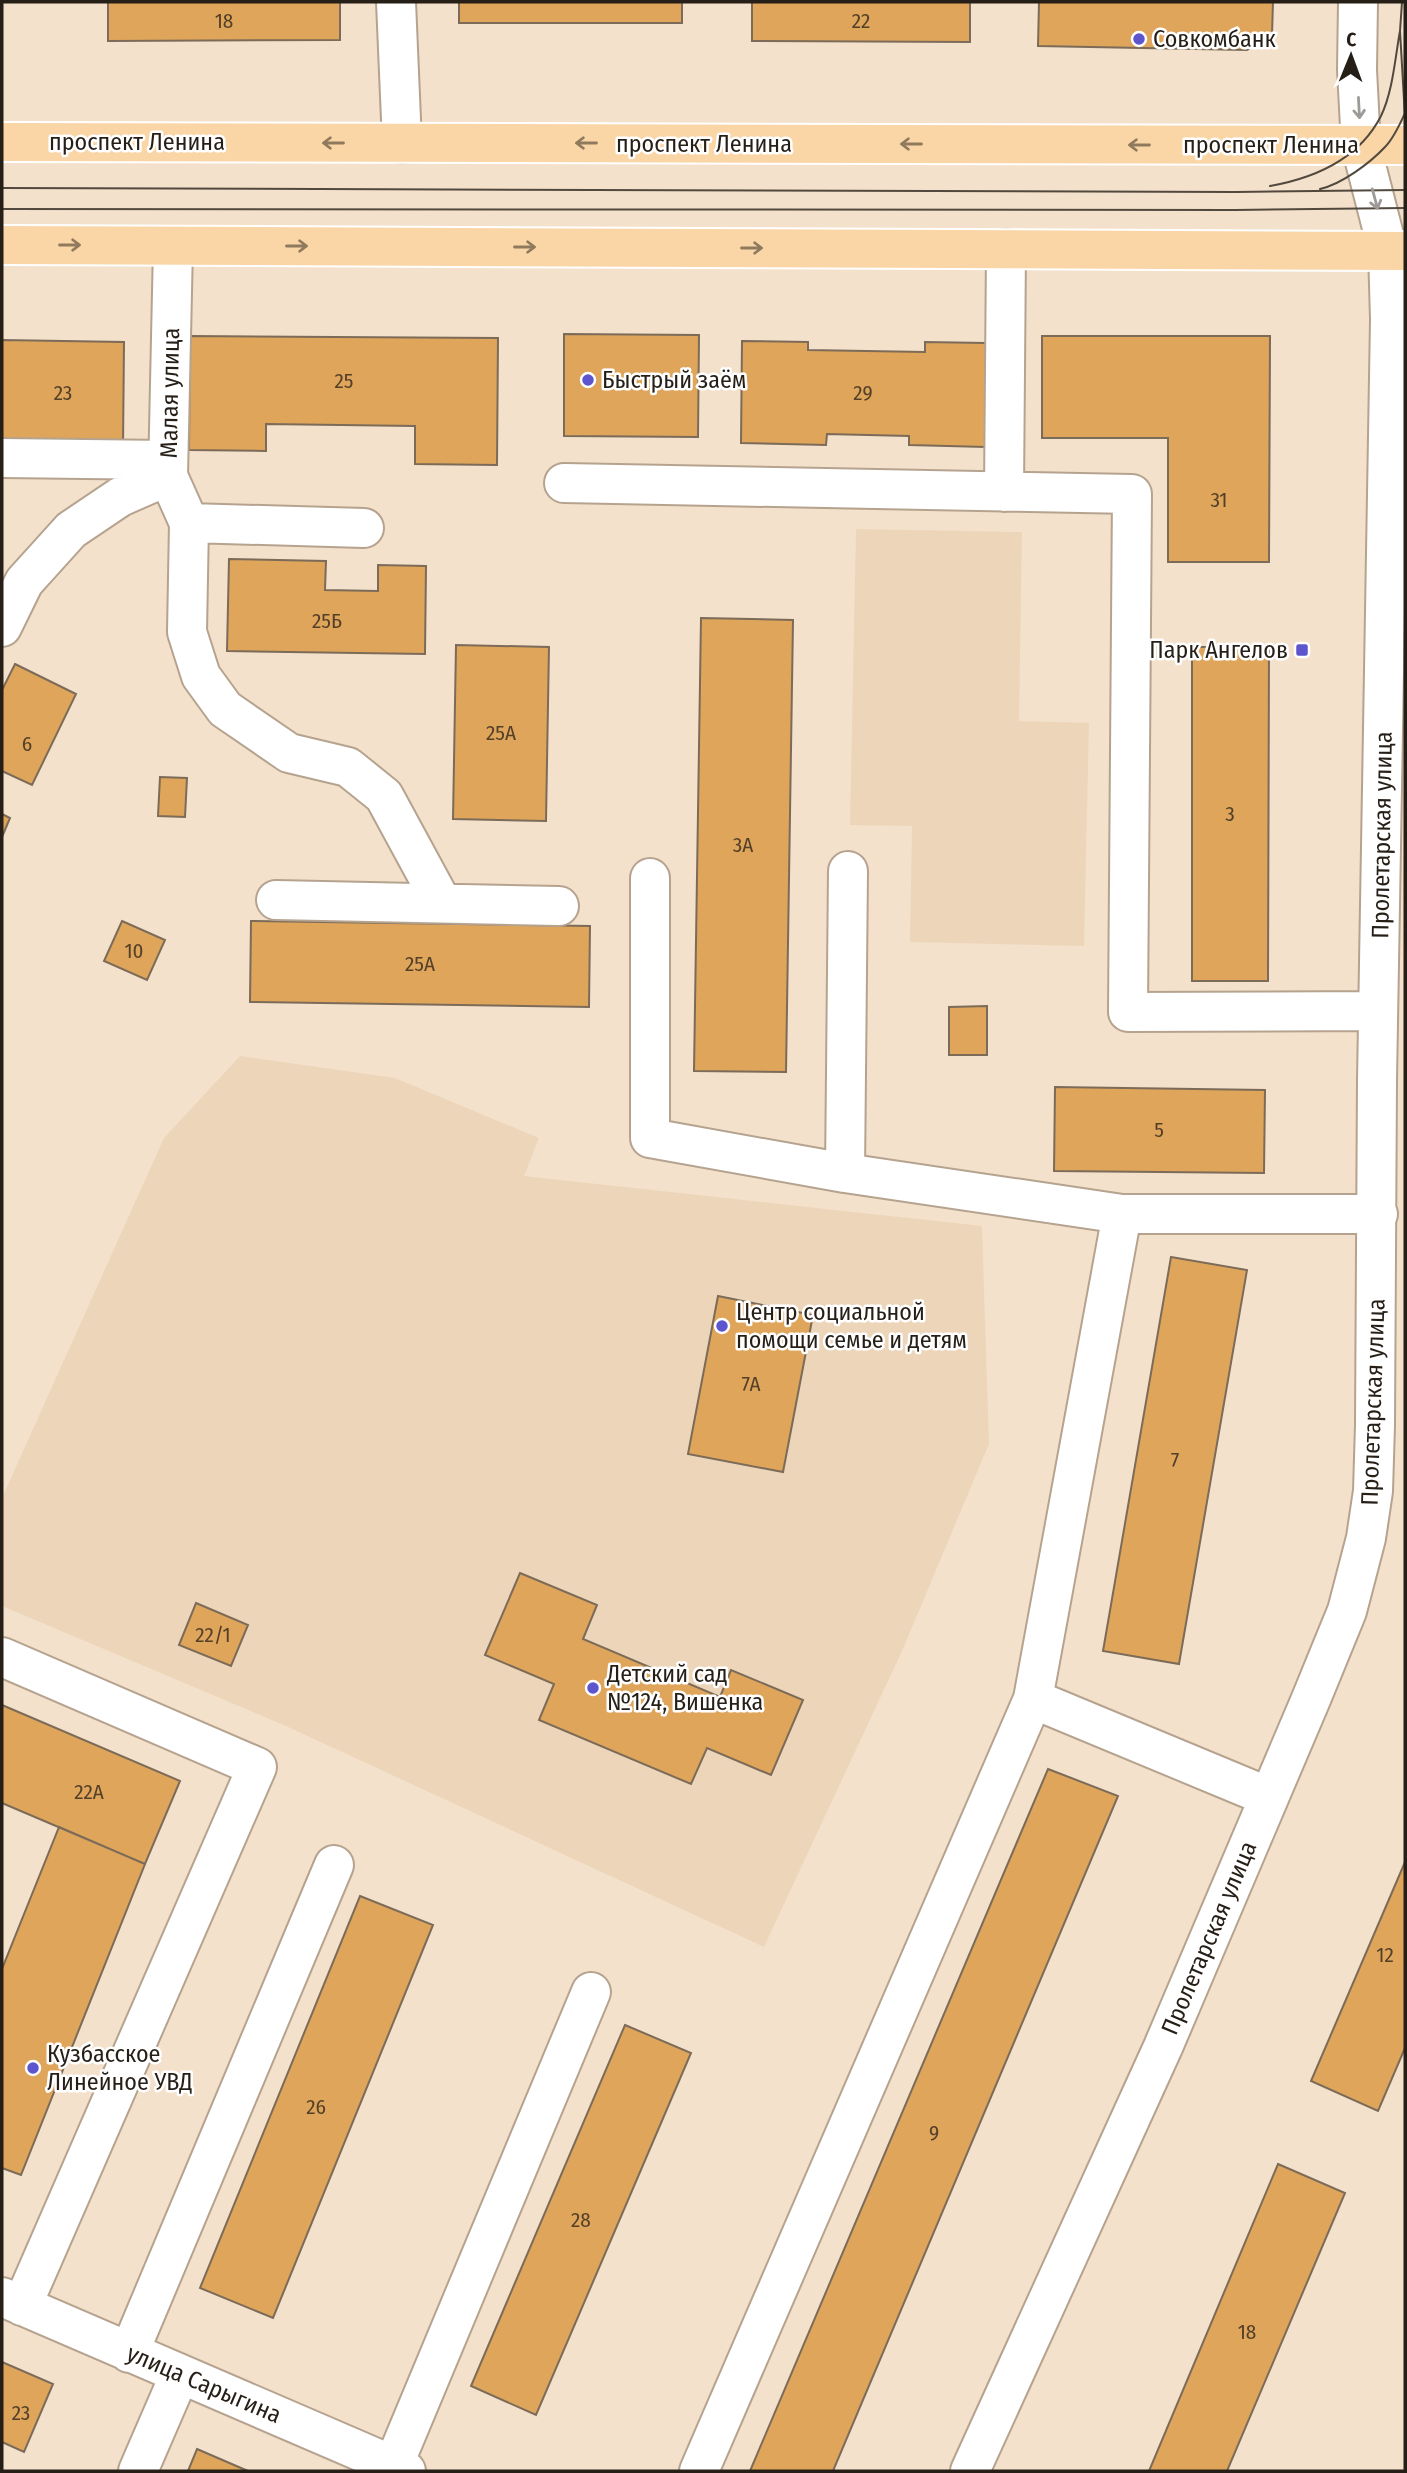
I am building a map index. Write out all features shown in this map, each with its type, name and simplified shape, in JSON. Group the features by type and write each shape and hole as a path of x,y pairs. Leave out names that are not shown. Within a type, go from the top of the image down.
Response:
{"main road":[{"name":"проспект Ленина","path":"2,142 1405,145"},
{"path":"2,245 1006,249 1400,244"}],"street":[{"path":"397,2 402,143"},
{"name":"Пролетарская улица","path":"970,2471 1163,2047 1347,1611 1366,1538 1373,1491 1378,1214 1378,1012 1395,679 1390,319 1400,244 1361,146 1357,70 1358,2"},
{"name":"Малая улица","path":"2,627 24,582 71,530 168,468 173,246"},
{"path":"1004,492 1006,249"},
{"path":"2,458 168,468 189,523 187,632 201,676 225,709 289,752 348,767 384,796 442,903"},
{"path":"564,483 1132,494 1128,1012 1378,1012"},
{"path":"189,523 364,528"},
{"path":"845,1173 848,871"},
{"path":"650,878 650,1138 845,1173 1122,1214 1378,1214"},
{"path":"276,900 559,906"},
{"path":"699,2471 1033,1699 1122,1214"},
{"path":"2,1657 257,1767 12,2302"},
{"path":"1033,1699 1269,1797"},
{"path":"129,2353 334,1865"},
{"path":"397,2469 591,1992"},
{"name":"улица Сарыгина","path":"12,2302 397,2469"},
{"path":"138,2471 180,2374"}],"shaded area":[{"path":"856,529 1022,532 1019,721 1089,723 1084,946 910,942 912,826 850,825"},
{"path":"240,1056 395,1078 539,1138 524,1176 982,1226 989,1444 902,1651 764,1947 286,1726 2,1606 2,1498 164,1138"}],"building":[{"path":"108,2 340,2 340,40 108,41"},
{"path":"459,2 682,2 682,23 459,23"},
{"path":"752,2 970,2 970,42 752,41"},
{"path":"1039,2 1273,2 1272,35 1247,50 1038,46"},
{"path":"564,334 699,335 698,437 564,436"},
{"path":"190,336 498,338 497,465 415,464 415,426 266,424 266,451 189,450"},
{"path":"1042,336 1270,336 1269,562 1168,562 1168,438 1042,438"},
{"path":"2,340 124,342 123,447 2,445"},
{"path":"742,341 808,342 808,350 925,352 925,342 986,343 985,447 909,445 909,436 827,434 826,445 741,443"},
{"path":"229,559 326,561 325,590 378,591 378,565 426,566 425,654 227,651"},
{"path":"701,618 793,620 786,1072 694,1071"},
{"path":"456,645 549,647 546,821 453,819"},
{"path":"1192,647 1269,647 1268,981 1192,981"},
{"path":"15,664 76,694 32,785 2,771 2,690"},
{"path":"160,777 187,778 185,817 158,816"},
{"path":"2,814 10,818 2,837"},
{"path":"122,921 165,940 147,980 104,961"},
{"path":"251,921 590,926 589,1007 250,1002"},
{"path":"987,1006 987,1055 949,1055 949,1007"},
{"path":"1055,1087 1265,1090 1264,1173 1054,1171"},
{"path":"1171,1257 1247,1270 1179,1664 1103,1651"},
{"path":"718,1296 813,1315 783,1472 688,1454"},
{"path":"520,1573 597,1605 583,1639 720,1697 731,1670 803,1700 771,1775 707,1748 691,1784 539,1720 554,1684 485,1655"},
{"path":"196,1603 248,1625 231,1666 179,1645"},
{"path":"2,1705 180,1781 145,1864 2,1803"},
{"path":"1048,1769 1118,1796 833,2471 750,2471"},
{"name":"Кузбасское Линейное УВД","path":"59,1827 145,1864 21,2175 2,2168 2,1969"},
{"path":"1405,1862 1405,2048 1378,2111 1311,2081"},
{"path":"360,1896 433,1925 273,2318 200,2288"},
{"path":"625,2025 691,2053 536,2415 471,2386"},
{"path":"1278,2164 1345,2193 1227,2471 1149,2471"},
{"path":"2,2362 53,2384 24,2452 2,2442"},
{"path":"197,2449 248,2471 188,2471"}],"tram line":[{"path":"1402,2 1400,31 1405,117"},
{"path":"1270,186 1303,178 1334,164 1361,144 1372,131 1388,96 1400,31"},
{"path":"1320,189 1346,178 1379,153 1391,139 1405,113"},
{"path":"2,188 1236,192 1405,190"},
{"path":"2,209 1405,208"}],"place":[{"name":"Совкомбанк","path":"1139,39"},
{"name":"Быстрый заём","path":"588,380"},
{"name":"Парк Ангелов","path":"1302,650"},
{"name":"Центр социальной помощи семье и детям","path":"722,1326"},
{"name":"Детский сад №124, Вишенка","path":"593,1688"},
{"name":"Кузбасское Линейное УВД","path":"33,2068"}]}
